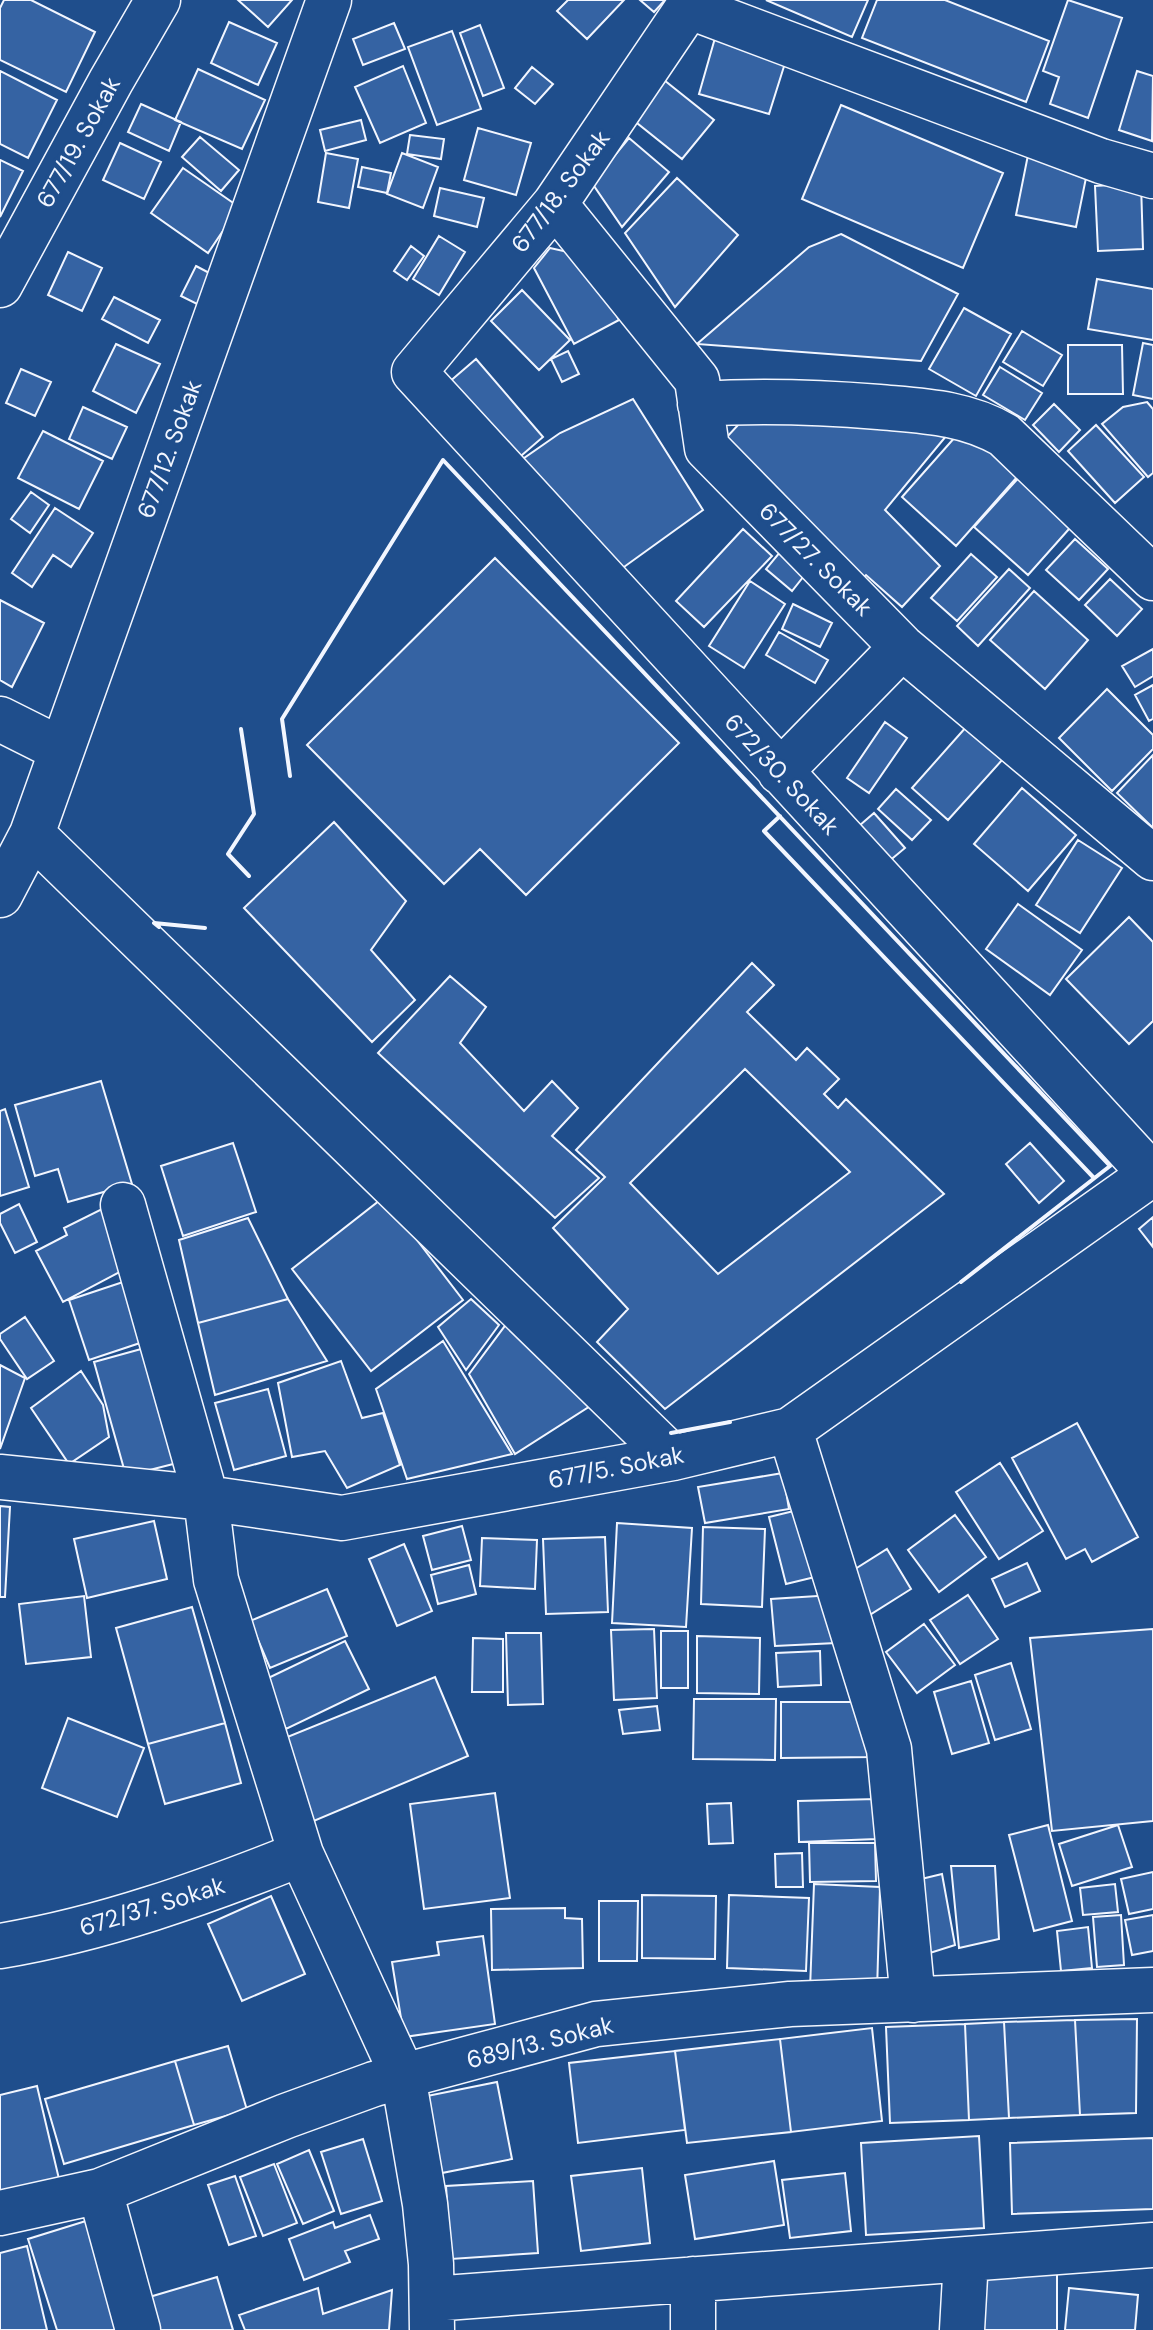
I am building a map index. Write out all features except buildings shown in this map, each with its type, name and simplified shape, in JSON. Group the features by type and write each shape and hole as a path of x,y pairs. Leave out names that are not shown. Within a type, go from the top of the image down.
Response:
{"street":[{"name":"677/19. Sokak","path":"0,285 158,0"},
{"name":"677/12. Sokak","path":"0,895 32,834 329,0"},
{"path":"691,3 1101,161 1153,176"},
{"name":"677/18. Sokak","path":"414,372 555,204 691,3"},
{"name":"677/27. Sokak","path":"555,204 697,380 707,448 902,647 1153,858"},
{"name":"672/30. Sokak","path":"414,372 1152,1173"},
{"path":"700,404 809,401 955,414 986,425 1004,435 1153,578"},
{"path":"780,772 902,647"},
{"path":"0,719 62,750"},
{"path":"32,834 673,1458"},
{"name":"677/5. Sokak","path":"0,1477 206,1498 342,1518 673,1458 790,1430 1152,1173"},
{"path":"123,1205 206,1498 216,1580 301,1854 403,2076 425,2204 432,2314 693,2279 1153,2245"},
{"path":"790,1430 889,1749 913,2000"},
{"name":"672/37. Sokak","path":"0,1946 50,1938 215,1888 301,1854"},
{"name":"689/13. Sokak","path":"0,2213 100,2191 286,2116 403,2076 596,2024 790,2004 1153,1990"},
{"path":"100,2191 138,2330"},
{"path":"962,2330 966,2259"},
{"path":"693,2279 693,2330"}],"wall":[{"path":"290,776 282,719 443,460 1110,1166 961,1282"},
{"path":"241,729 254,814 228,854 249,876"},
{"path":"780,816 764,831 1094,1178"},
{"path":"159,927 154,923 205,928"},
{"path":"671,1433 730,1422"}]}
